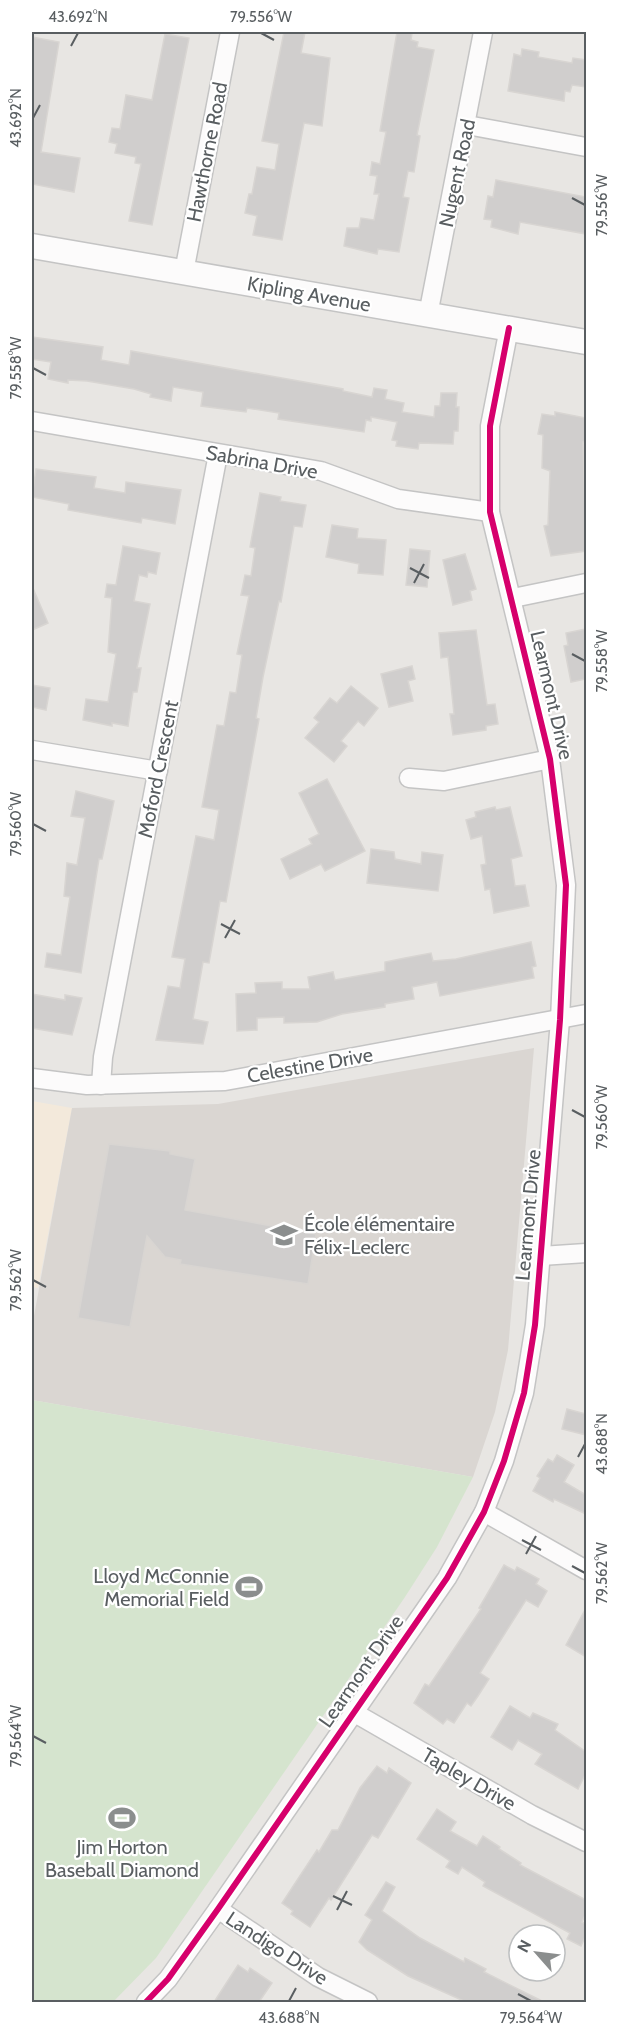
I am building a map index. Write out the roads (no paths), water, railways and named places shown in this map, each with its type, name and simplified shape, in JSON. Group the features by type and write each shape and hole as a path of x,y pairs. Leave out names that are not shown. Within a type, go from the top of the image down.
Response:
{"main road":[{"name":"Kipling Avenue","path":"32,246 586,342"}],"street":[{"name":"Hawthorne Road","path":"184,272 230,32"},
{"name":"Nugent Road","path":"428,315 467,125 483,32"},
{"path":"467,125 586,147"},
{"name":"Learmont Drive","path":"146,2002 168,1979 218,1909 447,1578 484,1512 504,1461 524,1393 535,1325 541,1256 560,1020 566,885 550,759 513,598 490,512 490,426 509,328"},
{"name":"Sabrina Drive","path":"32,421 321,471 398,499 490,512"},
{"name":"Moford Crescent","path":"101,1085 103,1057 218,454"},
{"path":"513,598 586,583"},
{"path":"32,750 158,771"},
{"path":"409,778 444,781 550,759"},
{"name":"Celestine Drive","path":"32,1078 101,1085 225,1081 586,1014"},
{"path":"541,1256 586,1253"},
{"path":"484,1512 586,1570"},
{"name":"Tapley Drive","path":"353,1712 532,1815 586,1842"},
{"name":"Landigo Drive","path":"218,1909 318,1977 368,2002"}],"place":[{"name":"École élémentaire Félix-Leclerc","path":"284,1235"},
{"name":"Lloyd McConnie Memorial Field","path":"249,1587"},
{"name":"Jim Horton Baseball Diamond","path":"122,1818"}]}
